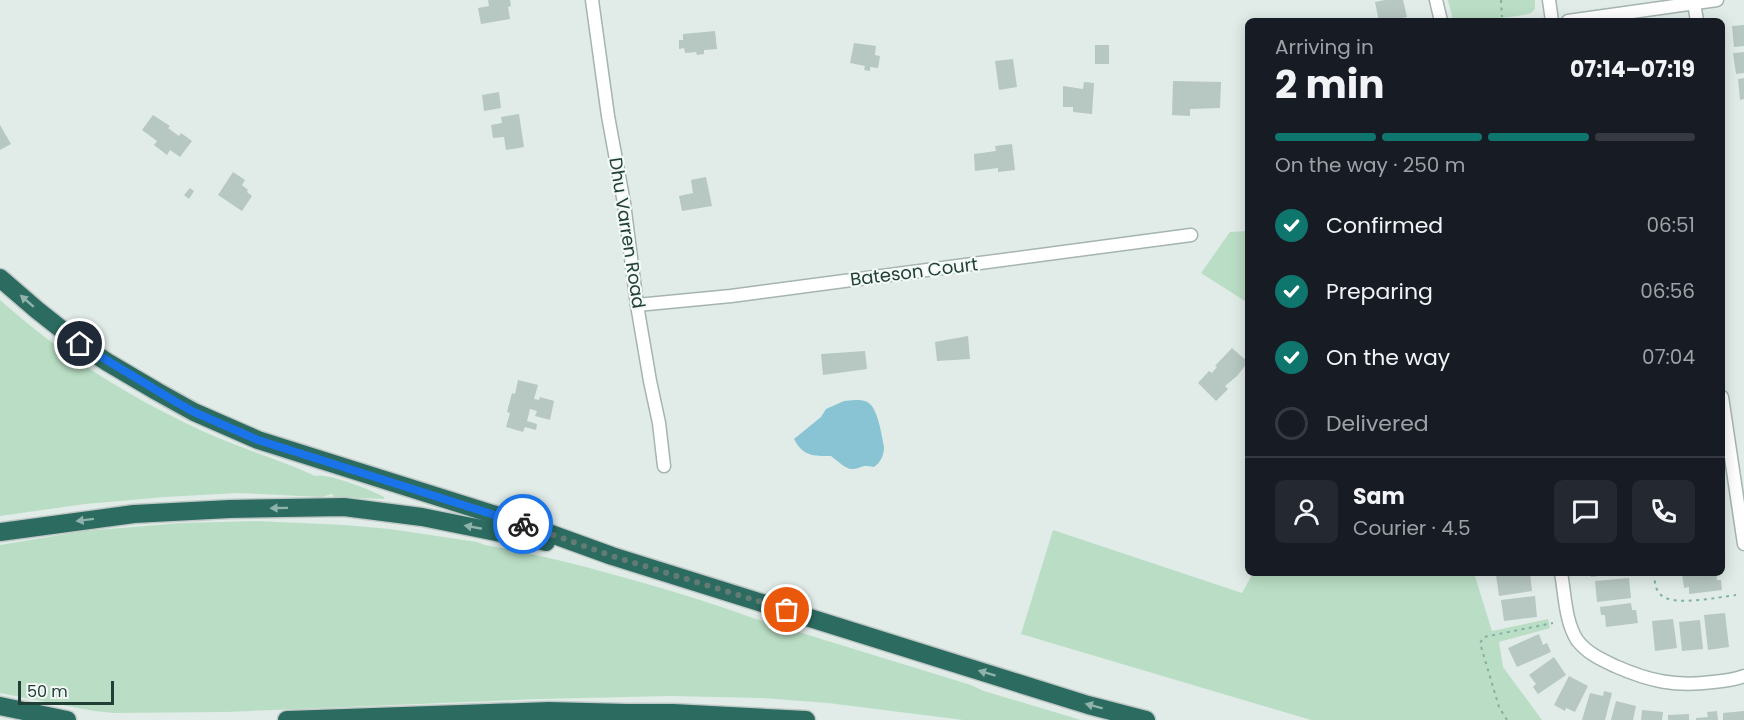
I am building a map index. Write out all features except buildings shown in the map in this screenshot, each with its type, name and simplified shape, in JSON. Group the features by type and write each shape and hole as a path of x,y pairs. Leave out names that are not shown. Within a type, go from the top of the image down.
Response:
{"highway":[{"path":"0,278 80,344 194,412 258,440 521,523 612,556 1088,705 1146,720"},
{"path":"0,532 134,514 344,507 422,518 612,556"},
{"path":"0,706 67,720"},
{"path":"287,720 549,711 673,713 806,720"},
{"path":"575,720 627,713"}],"street":[{"name":"Dhu Varren Road","path":"592,0 608,116 624,203 637,305 659,423 664,466"},
{"path":"1437,0 1440,18"},
{"path":"1549,0 1552,18"},
{"path":"1589,18 1717,0"},
{"path":"1694,3 1696,18"},
{"name":"Bateson Court","path":"637,305 731,296 1191,235"},
{"path":"1725,418 1744,544"},
{"path":"1562,576 1571,628 1582,645 1600,659 1647,678 1672,684 1696,684 1732,680 1744,676"}],"path":[{"path":"1501,0 1502,17"},
{"path":"1655,576 1659,594 1667,599 1680,601 1736,595"},
{"path":"1507,720 1499,707 1480,643 1484,637 1553,623"}],"green space":[{"path":"1448,0 1535,0 1535,9 1524,15 1502,18 1452,18"},
{"path":"1245,231 1245,301 1201,273 1230,232"},
{"path":"0,300 24,321 76,359 158,409 228,442 315,476 339,479 360,486 384,499 334,497 332,494 322,497 238,493 85,504 0,516"},
{"path":"257,521 390,529 477,542 552,559 672,591 1081,720 963,720 828,703 761,698 670,696 226,712 114,713 0,693 0,545 84,531 181,523"},
{"path":"1053,530 1242,593 1251,576 1475,576 1492,631 1548,619 1550,628 1499,642 1503,667 1542,720 1311,720 1021,634"}],"water":[{"path":"844,401 865,401 873,407 879,424 884,450 883,456 874,467 864,466 850,469 831,456 810,454 801,449 794,439 821,417 826,409"}],"way so far":[{"path":"523,524 612,556 787,610"}],"route":[{"path":"80,344 194,412 258,440 523,524"}]}
